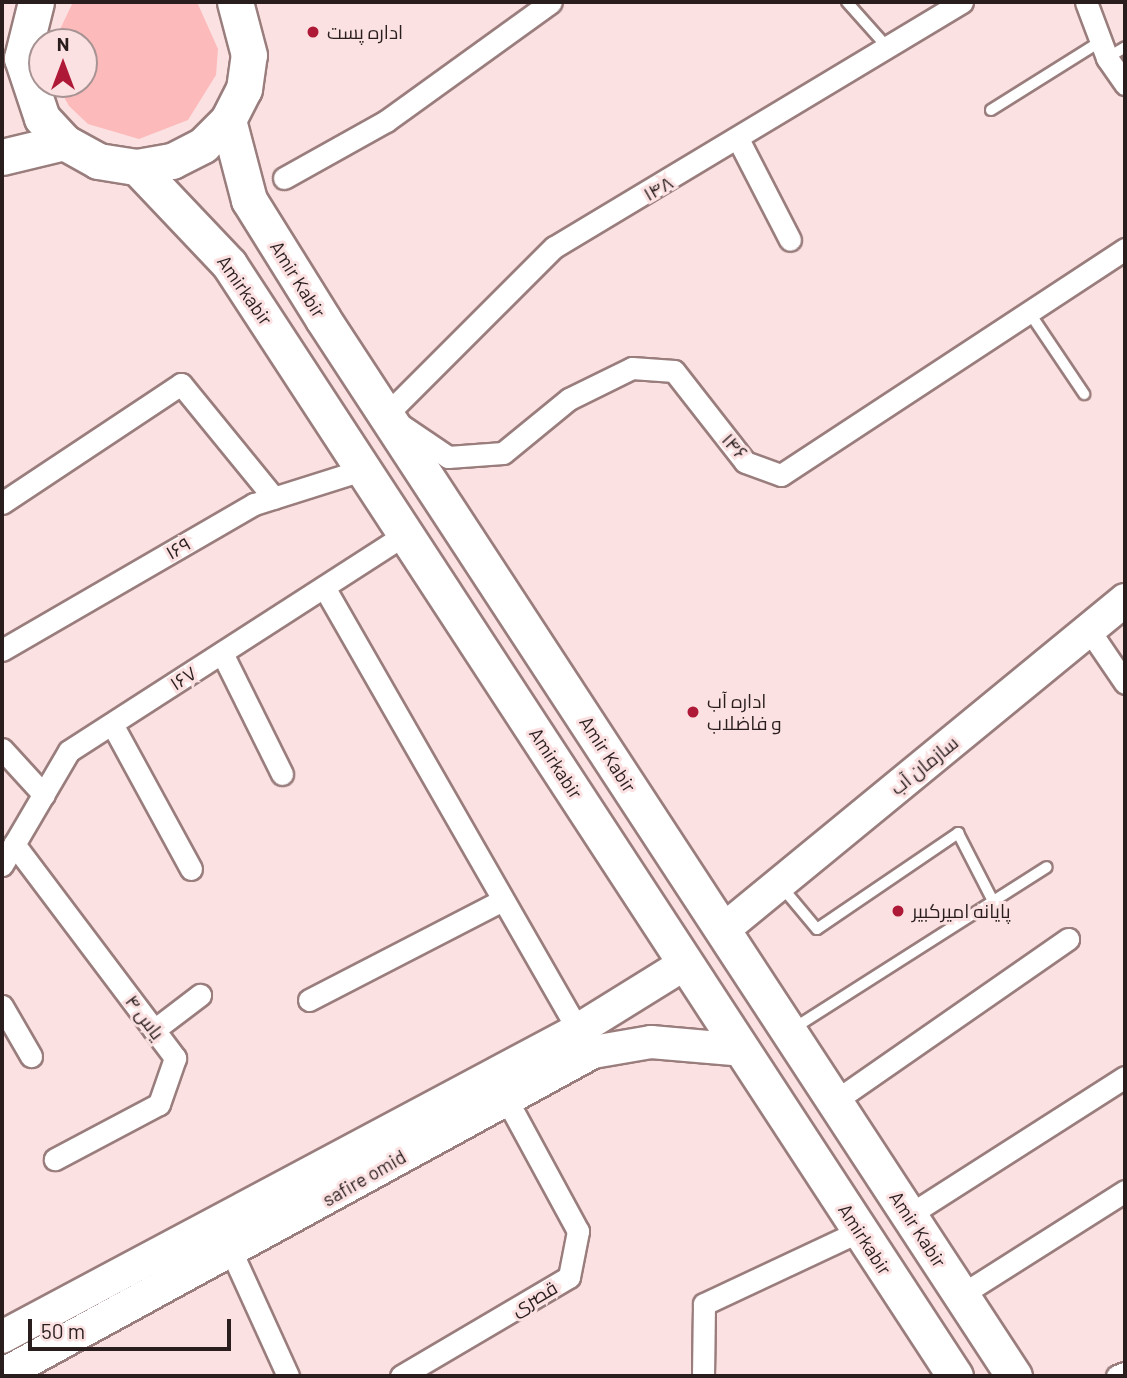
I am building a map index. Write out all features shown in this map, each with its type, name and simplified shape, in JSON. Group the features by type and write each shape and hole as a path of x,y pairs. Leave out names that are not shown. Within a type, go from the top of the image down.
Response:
{"main road":[{"path":"36,2 12,66 32,99 64,142 98,161 137,167 172,161 203,145 228,120 244,89 249,55 247,8"},
{"name":"Amir Kabir","path":"228,120 248,200 1014,1376"},
{"path":"2,157 64,142"},
{"name":"Amirkabir","path":"137,167 203,232 365,469 955,1376"},
{"path":"203,232 248,200"}],"street":[{"path":"284,178 386,121 551,2"},
{"name":"۱۴۸","path":"386,415 554,247 739,141 962,2"},
{"path":"1086,2 1111,49 1125,84"},
{"path":"739,141 790,240"},
{"name":"۱۴۶","path":"386,415 448,457 503,453 569,399 632,368 674,371 745,461 781,475 1029,312 1122,257"},
{"path":"2,503 181,384 274,498"},
{"name":"۱۶۹","path":"2,650 274,498 365,469"},
{"name":"۱۶۷","path":"2,865 69,751 407,533"},
{"path":"324,587 578,1030"},
{"name":"سازمان آب","path":"723,930 1125,600"},
{"path":"1088,630 1125,683"},
{"path":"222,653 282,774"},
{"path":"112,724 191,869"},
{"path":"2,749 44,795"},
{"name":"یاس ۴","path":"14,844 175,1058 159,1104 55,1159"},
{"path":"309,1000 503,900"},
{"path":"835,1101 1068,939"},
{"name":"safire omid","path":"2,1375 232,1253 499,1087 578,1030 686,963"},
{"path":"154,1030 200,995"},
{"path":"2,1006 31,1056"},
{"name":"safire omid","path":"2,1337 499,1087 593,1052 651,1042 742,1050"},
{"path":"909,1214 1125,1077"},
{"name":"قصری","path":"401,1376 569,1278 578,1231 499,1087"},
{"path":"961,1295 1125,1191"},
{"path":"703,1376 704,1304 860,1231"},
{"path":"232,1253 289,1376"},
{"path":"1117,1376 1125,1373"}],"lane":[{"path":"847,2 888,48"},
{"path":"991,110 1111,49"},
{"path":"1029,312 1084,394"},
{"path":"779,884 817,929 958,833 994,903"},
{"path":"789,1031 1047,867"}],"shaded area":[{"path":"73,2 197,2 218,49 216,75 188,120 139,139 88,124 69,106 65,98 98,98 98,28 61,28"}],"place":[{"name":"اداره پست","path":"313,32"},
{"name":"اداره آب و فاضلاب","path":"693,712"},
{"name":"پایانه امیرکبیر","path":"898,911"}]}
